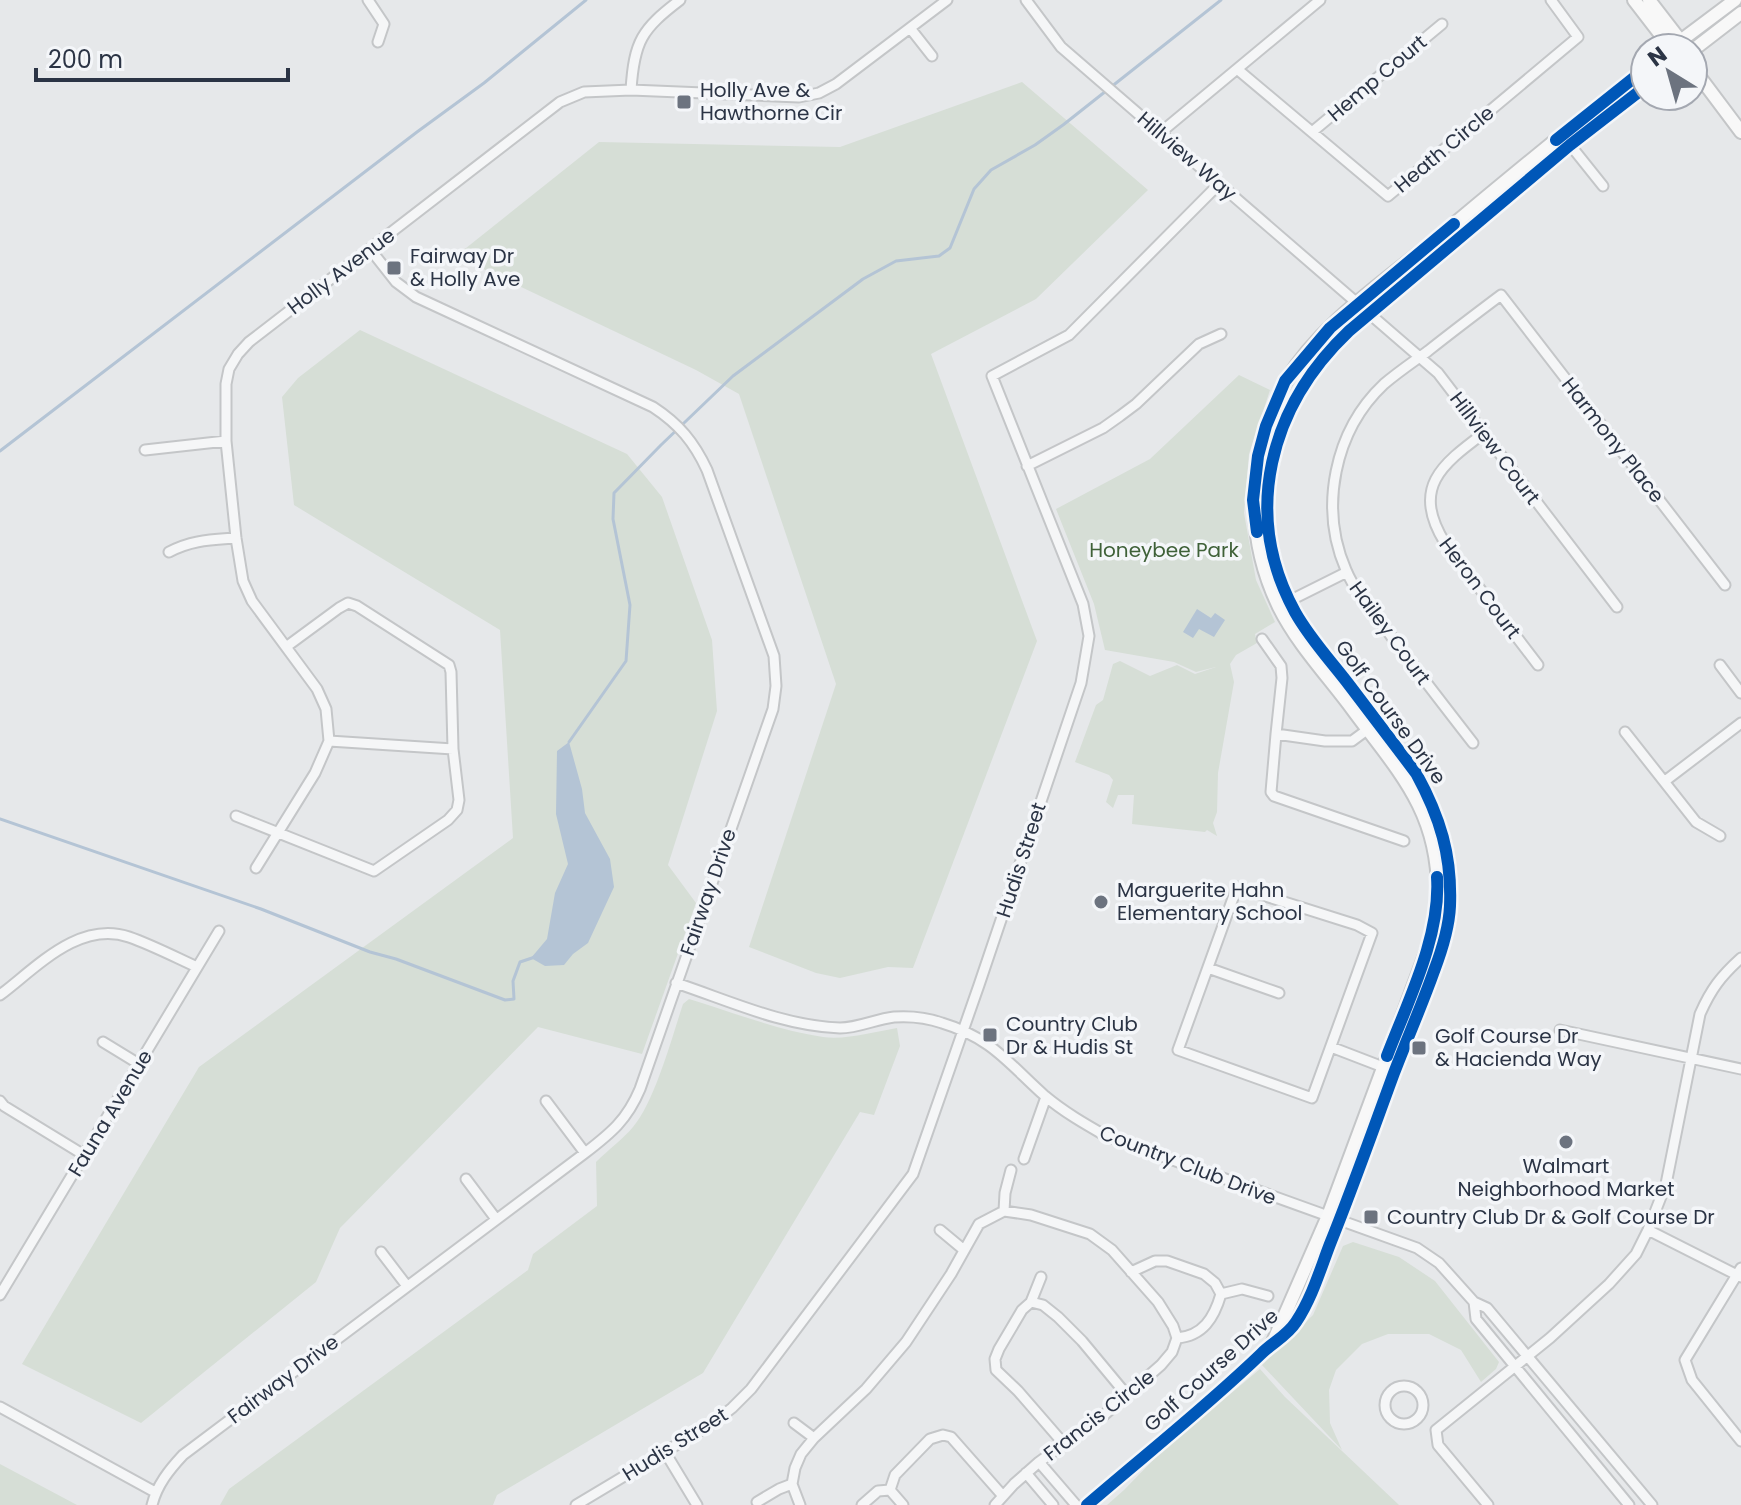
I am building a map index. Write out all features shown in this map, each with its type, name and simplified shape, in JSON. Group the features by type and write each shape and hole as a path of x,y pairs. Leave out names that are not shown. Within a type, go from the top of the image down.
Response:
{"street":[{"path":"368,0 384,24 378,42"},
{"path":"631,90 635,51 644,32 680,0"},
{"name":"Holly Avenue","path":"329,741 326,709 317,689 252,601 243,581 226,441 226,384 229,369 238,354 249,342 560,102 584,92 631,90 799,97 819,93 836,84 946,0"},
{"name":"Hillview Way","path":"1026,0 1061,47 1357,304"},
{"path":"1160,133 1320,0"},
{"name":"Heath Circle","path":"1237,69 1388,196 1578,37 1551,0"},
{"path":"1634,0 1664,32"},
{"path":"1649,0 1668,32"},
{"path":"1695,32 1735,0"},
{"path":"1709,38 1741,13"},
{"name":"Hemp Court","path":"1312,132 1442,24"},
{"path":"910,28 932,56"},
{"name":"Golf Course Drive","path":"1284,604 1269,531 1268,490 1275,447 1300,388 1328,350 1629,83"},
{"path":"1709,89 1741,132"},
{"name":"Golf Course Drive","path":"1087,1505 1237,1377 1273,1342 1334,1219 1440,953 1450,908 1444,837 1416,773 1296,637 1258,544 1253,500 1258,456 1266,426 1285,381 1330,328 1566,140 1629,98"},
{"path":"1566,140 1603,186"},
{"name":"Hudis Street","path":"576,1505 713,1423 732,1408 751,1389 913,1174 1081,683 1089,636 1083,604 992,376 1069,335 1219,184"},
{"name":"Fairway Drive","path":"152,1505 155,1492 167,1472 183,1455 585,1153 613,1131 631,1109 773,709 776,686 774,656 707,470 686,434 653,407 416,297 396,282 370,249"},
{"name":"Hailey Court","path":"1473,743 1364,600 1347,572 1337,544 1333,484 1346,437 1363,409 1384,385 1501,295"},
{"name":"Harmony Place","path":"1501,295 1725,585"},
{"name":"Hillview Court","path":"1357,304 1438,373 1617,607"},
{"path":"1027,466 1103,428 1136,404 1199,344 1221,334"},
{"name":"Heron Court","path":"1484,433 1442,468 1431,492 1432,515 1445,543 1538,665"},
{"path":"145,450 226,441"},
{"path":"169,552 198,540 236,538"},
{"path":"1284,604 1347,572"},
{"path":"236,816 374,871 448,820 457,810 459,800 449,665 348,603 286,647"},
{"path":"1262,639 1281,666 1282,678 1271,792 1274,796 1404,841"},
{"path":"1720,665 1741,693"},
{"path":"1665,781 1741,723"},
{"path":"1276,734 1325,741 1352,741 1372,726"},
{"name":"Golf Course Drive","path":"1334,1219 1383,1067 1431,939 1438,893 1434,850 1425,816 1372,726"},
{"path":"1625,732 1696,822 1720,836"},
{"path":"256,868 315,773 329,741 453,749"},
{"path":"1237,887 1357,925 1372,933 1331,1047 1312,1098 1178,1050 1237,887"},
{"name":"Fauna Avenue","path":"0,1295 219,931"},
{"path":"0,995 61,948 94,934 127,936 197,967"},
{"path":"1436,1430 1550,1338 1609,1284 1636,1254 1666,1184 1700,1014 1711,989 1741,958"},
{"path":"1208,968 1279,993"},
{"name":"Country Club Drive","path":"676,983 781,1020 844,1028 895,1017 931,1020 964,1031 995,1049 1067,1113 1106,1136 1417,1248 1439,1263 1474,1302 1487,1308 1520,1360 1629,1505"},
{"path":"1560,1030 1741,1069"},
{"path":"103,1042 139,1064"},
{"path":"1331,1047 1383,1067"},
{"path":"1024,1159 1046,1097"},
{"path":"546,1101 585,1153"},
{"path":"1,1106 84,1155"},
{"path":"1004,1211 1011,1170"},
{"path":"466,1179 496,1219"},
{"path":"800,1505 792,1484 801,1454 866,1389 906,1342 925,1316 979,1224 1004,1211 1031,1215 1090,1234 1112,1250 1131,1272 1158,1302 1177,1338 1196,1335 1212,1317 1221,1294 1215,1283 1204,1274 1167,1261 1155,1261 1131,1272"},
{"path":"940,1230 964,1250"},
{"path":"1648,1230 1739,1273 1685,1360 1692,1380 1741,1441"},
{"path":"381,1252 407,1286"},
{"path":"1041,1277 1031,1302 1022,1310 999,1349 995,1359 996,1370 1064,1444"},
{"path":"1221,1294 1242,1289 1268,1296"},
{"path":"1031,1302 1043,1305 1058,1317 1126,1394"},
{"name":"Country Club Drive","path":"1474,1302 1476,1319 1520,1360 1652,1505"},
{"name":"Francis Circle","path":"995,1505 1039,1462 1104,1415 1161,1365 1172,1352 1177,1338"},
{"path":"1397,1387 1412,1387 1422,1397 1420,1415 1407,1424 1392,1420 1386,1412 1387,1397 1397,1387"},
{"path":"0,1407 155,1492"},
{"path":"1420,1415 1436,1430 1438,1445 1488,1505"},
{"path":"794,1423 814,1438"},
{"path":"890,1490 895,1475 930,1439 943,1435 951,1437 1003,1496"},
{"path":"665,1452 697,1505"},
{"path":"1039,1462 1076,1505"},
{"path":"1026,1473 1053,1505"},
{"path":"757,1502 792,1484"},
{"path":"862,1505 878,1491 890,1490"},
{"path":"890,1490 903,1505"}],"green space":[{"path":"1022,82 1148,190 1036,299 931,354 1037,641 913,968 888,967 840,978 816,973 749,947 836,684 739,394 696,370 456,256 599,142 840,147"},
{"path":"360,330 627,454 662,497 712,640 717,711 668,865 696,903 642,1054 538,1027 340,1228 316,1282 141,1423 22,1364 199,1067 513,838 500,630 294,505 282,397 298,378"},
{"name":"Honeybee Park","path":"1239,375 1270,390 1249,454 1244,513 1256,580 1275,622 1255,634 1257,643 1236,655 1230,664 1234,682 1218,773 1217,812 1213,823 1217,836 1207,830 1132,824 1134,795 1118,795 1113,808 1106,802 1113,780 1109,775 1075,762 1096,705 1103,700 1113,664 1120,661 1150,676 1177,665 1195,674 1216,667 1196,672 1174,662 1105,650 1094,604 1056,509 1150,459"},
{"path":"689,999 823,1037 851,1037 897,1028 900,1046 874,1115 860,1112 703,1373 497,1495 493,1505 220,1505 229,1489 528,1270 533,1254 597,1206 596,1162 641,1116 662,1068 683,1004"},
{"path":"1353,1242 1399,1257 1435,1281 1499,1362 1496,1369 1481,1382 1461,1350 1429,1334 1388,1334 1362,1344 1336,1370 1329,1390 1330,1423 1342,1450 1262,1365 1313,1315 1343,1246"},
{"path":"1260,1369 1285,1397 1399,1505 1107,1505 1161,1452"},
{"path":"0,1464 77,1505 0,1505"}],"water":[{"path":"1197,609 1211,618 1215,613 1225,620 1214,637 1199,629 1193,638 1183,632"},
{"path":"569,742 585,813 610,859 614,887 588,943 564,965 545,966 531,958 547,939 555,893 568,864 556,814 557,751"}],"waterway":[{"path":"0,451 484,83 586,0"},
{"path":"569,742 626,661 630,605 613,519 614,493 733,376 863,279 896,261 939,256 950,248 974,189 991,170 1063,125 1221,0"},
{"path":"0,819 261,909 505,1000 514,999 513,981 520,962 535,957"}],"cycle path":[{"path":"1556,140 1629,82"},
{"path":"1087,1505 1219,1393 1288,1331 1302,1313 1437,963 1448,923 1450,887 1446,853 1438,821 1424,789 1416,773 1307,631 1279,575 1270,537 1268,499 1272,462 1283,427 1300,393 1322,361 1349,331 1570,145 1629,99"},
{"path":"1257,532 1253,500 1258,456 1266,426 1285,381 1330,328 1454,224"},
{"path":"1387,1056 1428,945 1434,922 1437,877"}],"place":[{"name":"Holly Ave & Hawthorne Cir","path":"684,102"},
{"name":"Fairway Dr & Holly Ave","path":"394,268"},
{"name":"Marguerite Hahn Elementary School","path":"1101,902"},
{"name":"Country Club Dr & Hudis St","path":"990,1035"},
{"name":"Golf Course Dr & Hacienda Way","path":"1419,1048"},
{"name":"Walmart Neighborhood Market","path":"1566,1142"},
{"name":"Country Club Dr & Golf Course Dr","path":"1371,1217"}]}
